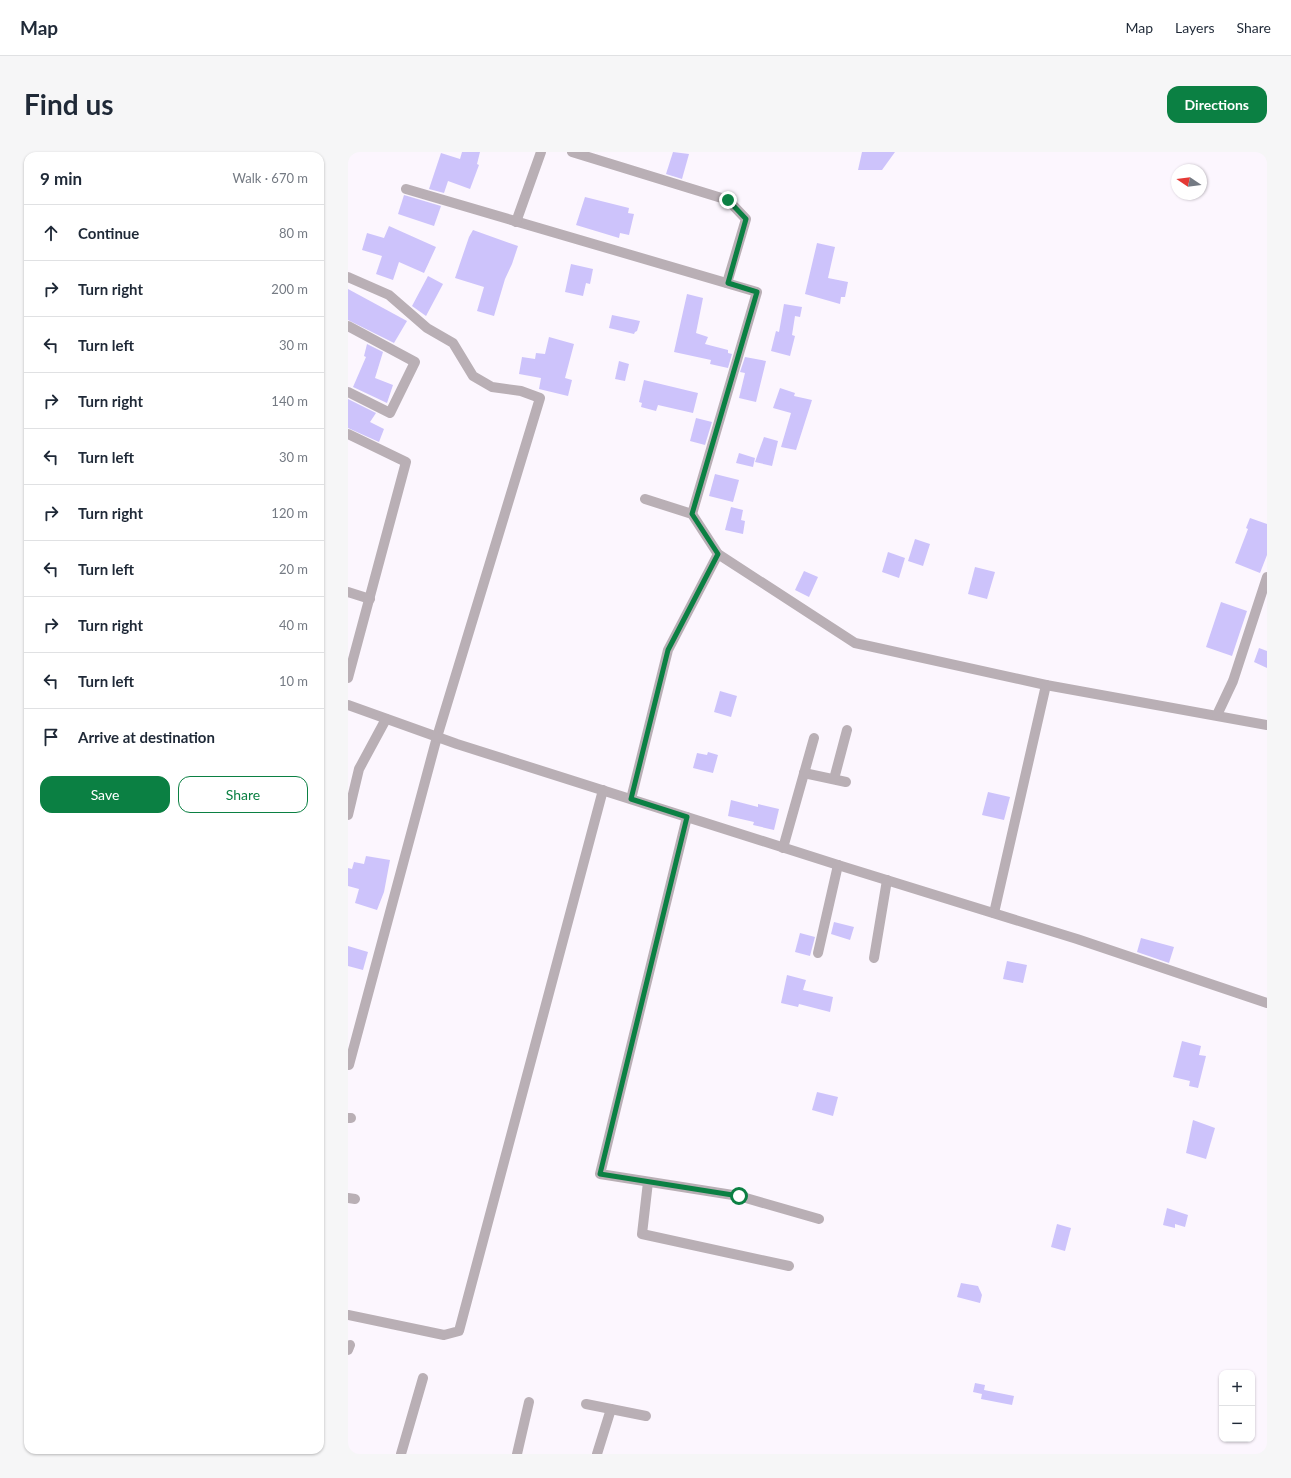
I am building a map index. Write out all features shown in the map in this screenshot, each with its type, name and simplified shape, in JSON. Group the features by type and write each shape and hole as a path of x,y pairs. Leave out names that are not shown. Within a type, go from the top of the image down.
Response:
{"street":[{"path":"516,222 541,152"},
{"path":"572,152 728,200 746,219 728,283"},
{"path":"406,189 757,292 692,514"},
{"path":"348,277 389,295 427,328 453,344 473,376 492,387 521,391 540,398 437,736 349,1065"},
{"path":"348,326 414,362 390,413 348,392"},
{"path":"348,434 406,462 348,678"},
{"path":"645,499 692,514 718,554 855,643 1046,685 1267,725"},
{"path":"631,799 668,650 718,554"},
{"path":"1217,715 1233,681 1267,577"},
{"path":"348,592 370,599"},
{"path":"994,913 1046,685"},
{"path":"348,705 437,736 838,866 1077,939 1267,1003"},
{"path":"348,815 359,769 386,718"},
{"path":"834,779 847,730"},
{"path":"783,848 814,738"},
{"path":"804,773 846,782"},
{"path":"348,1315 444,1335 459,1331 603,790"},
{"path":"687,817 600,1174 739,1196 819,1219"},
{"path":"818,953 838,866"},
{"path":"874,958 887,880"},
{"path":"648,1182 642,1234 789,1266"},
{"path":"401,1454 423,1378"},
{"path":"517,1454 529,1402"},
{"path":"586,1404 646,1416"},
{"path":"597,1454 611,1409"}],"building":[{"path":"462,152 480,152 477,164 479,165 470,189 448,181 444,193 429,189 441,153 460,159"},
{"path":"673,152 689,154 682,179 666,174"},
{"path":"862,152 895,152 882,170 858,170"},
{"path":"404,195 441,206 434,226 398,214"},
{"path":"585,197 629,208 628,213 634,214 629,235 620,233 619,238 576,225"},
{"path":"389,226 436,247 424,273 399,262 393,280 376,274 382,256 362,250 367,233 384,238"},
{"path":"473,230 518,246 505,279 494,316 477,311 484,287 455,278 469,237"},
{"path":"817,243 835,247 828,278 848,282 845,297 841,297 840,304 805,294"},
{"path":"571,264 593,269 590,284 586,283 583,296 565,292"},
{"path":"428,276 443,284 426,316 412,306"},
{"path":"348,289 407,321 394,343 348,320"},
{"path":"687,294 703,298 696,333 708,337 705,344 728,350 728,353 732,354 728,368 710,364 711,360 674,352"},
{"path":"784,304 802,307 800,317 795,316 792,335 795,336 790,356 771,351 776,331 779,332"},
{"path":"612,315 640,321 637,331 634,334 609,328"},
{"path":"549,337 574,344 565,378 572,380 568,396 539,389 541,378 519,374 522,357 535,359 536,353 545,354"},
{"path":"367,344 383,352 375,378 393,385 387,403 353,387 366,357 364,356"},
{"path":"745,357 766,361 756,402 739,398 745,373 740,372"},
{"path":"619,361 629,364 625,381 615,379"},
{"path":"644,380 698,393 693,413 658,405 656,411 641,407 642,403 639,402"},
{"path":"780,388 795,393 794,396 812,400 796,450 781,447 791,413 773,408"},
{"path":"348,399 376,413 370,422 384,429 379,442 348,428"},
{"path":"696,418 712,422 705,445 690,441"},
{"path":"764,437 778,441 772,466 755,462"},
{"path":"739,453 755,458 753,467 736,463"},
{"path":"715,474 739,480 733,502 709,496"},
{"path":"731,507 743,510 741,520 745,521 743,534 725,530"},
{"path":"1250,518 1267,524 1267,555 1260,573 1235,563 1248,529 1246,528"},
{"path":"915,539 930,544 923,566 908,561"},
{"path":"888,552 905,558 899,578 882,572"},
{"path":"975,567 995,572 987,599 968,594"},
{"path":"804,571 818,577 809,597 795,590"},
{"path":"1221,602 1247,611 1232,656 1206,647"},
{"path":"1259,648 1267,651 1267,668 1254,662"},
{"path":"720,691 737,696 731,717 714,712"},
{"path":"708,752 718,755 713,773 693,768 697,753 707,755"},
{"path":"988,792 1010,797 1004,820 982,815"},
{"path":"731,800 758,807 758,804 779,809 774,830 753,825 754,822 728,816"},
{"path":"366,856 390,860 384,892 377,910 355,903 359,889 348,886 348,868 352,869 354,862 364,864"},
{"path":"834,922 854,927 850,940 831,934"},
{"path":"800,933 815,937 810,956 795,952"},
{"path":"1141,938 1174,947 1169,963 1137,952"},
{"path":"348,946 368,952 363,970 348,966"},
{"path":"1007,961 1027,965 1023,983 1003,979"},
{"path":"787,975 806,980 803,990 833,997 830,1012 799,1004 798,1007 781,1003"},
{"path":"1182,1041 1201,1046 1199,1055 1206,1056 1198,1088 1189,1086 1190,1081 1173,1077"},
{"path":"817,1092 838,1097 833,1116 812,1110"},
{"path":"1193,1120 1215,1128 1206,1159 1186,1153"},
{"path":"1167,1208 1188,1215 1185,1227 1175,1224 1175,1228 1163,1225"},
{"path":"1057,1224 1071,1228 1065,1251 1051,1247"},
{"path":"961,1283 978,1286 982,1295 980,1303 957,1297"},
{"path":"975,1383 985,1385 984,1390 1014,1396 1012,1405 981,1399 982,1394 973,1392"}],"route":[{"path":"728,200 746,219 728,283 757,292 692,514 718,554 668,650 631,799 687,817 600,1174 739,1196"}]}
